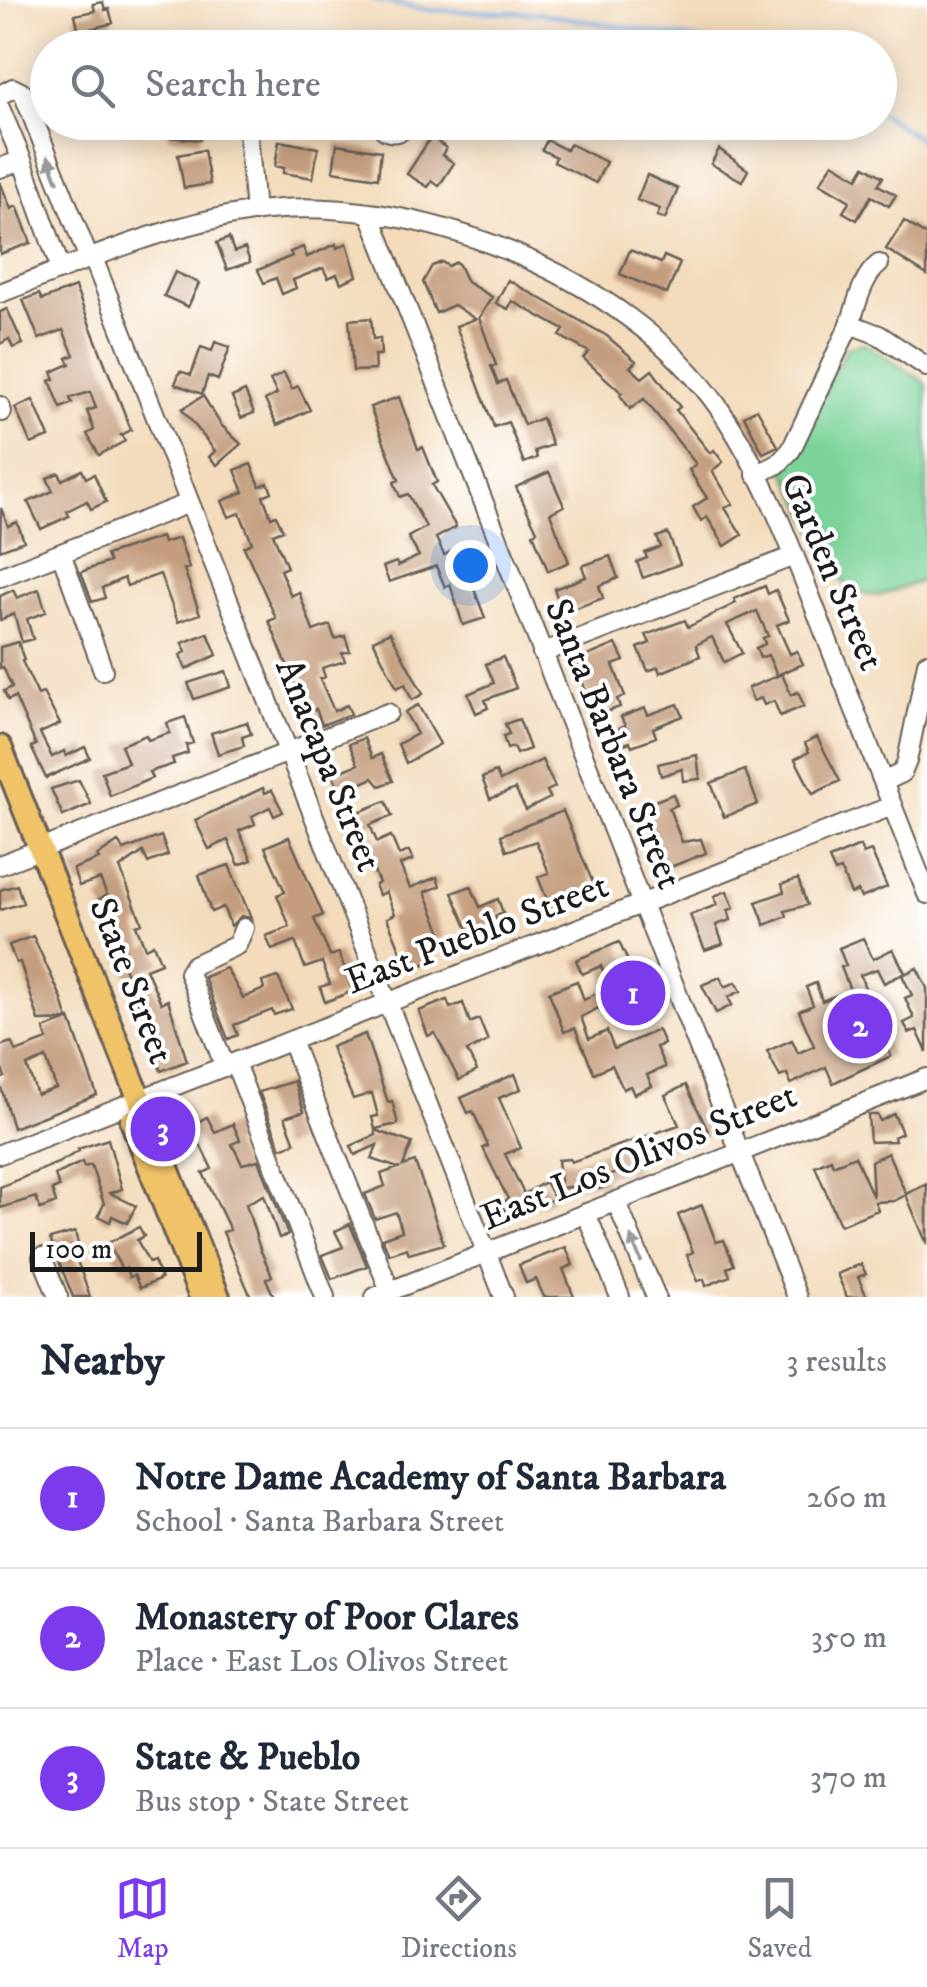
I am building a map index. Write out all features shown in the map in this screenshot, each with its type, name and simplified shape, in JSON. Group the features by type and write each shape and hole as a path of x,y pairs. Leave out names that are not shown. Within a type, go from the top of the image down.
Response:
{"main road":[{"name":"State Street","path":"0,747 35,851 132,1102 182,1228 218,1297"},
{"name":"State Street","path":"0,783 35,851"},
{"name":"State Street","path":"182,1228 201,1297"}],"street":[{"name":"Anacapa Street","path":"0,96 12,88 24,93 30,108"},
{"path":"0,108 61,270"},
{"name":"Anacapa Street","path":"42,140 504,1297"},
{"path":"248,140 254,212"},
{"path":"0,168 22,160"},
{"name":"Garden Street","path":"0,292 168,229 254,212 302,210 370,214 460,233 521,254 621,313 652,336 704,388 727,420 756,475 794,556 927,894"},
{"name":"Santa Barbara Street","path":"370,214 797,1297"},
{"path":"49,238 77,228"},
{"path":"756,475 778,464 791,450 864,286 879,264"},
{"path":"850,324 879,335 927,366"},
{"path":"0,577 189,503"},
{"path":"61,553 103,670"},
{"path":"542,654 794,556"},
{"path":"883,782 902,774 908,761 927,664"},
{"path":"0,866 388,713"},
{"name":"East Pueblo Street","path":"1,1152 892,806"},
{"path":"244,928 237,945 194,966 188,973 326,1297"},
{"path":"291,1041 383,1294"},
{"name":"East Los Olivos Street","path":"383,1294 927,1078"},
{"path":"616,1200 656,1297"},
{"path":"586,1213 620,1297"},
{"path":"42,1257 58,1297"}],"green space":[{"path":"864,343 927,384 927,579 879,596 847,586 835,570 784,468 847,347"}],"building":[{"path":"103,2 113,23 79,30 75,15 95,11 93,4"},
{"path":"429,140 446,148 442,155 454,163 439,186 432,181 428,187 407,174"},
{"path":"547,140 566,150 570,144 606,162 596,183 554,162 556,157 542,150"},
{"path":"279,141 318,148 313,178 283,173 284,168 275,166"},
{"path":"337,144 381,151 378,178 333,171"},
{"path":"719,149 748,170 742,181 711,164"},
{"path":"204,150 210,184 184,188 178,155"},
{"path":"833,163 858,178 865,166 883,177 878,185 896,195 889,206 871,196 857,220 843,212 850,201 820,183"},
{"path":"647,175 678,189 665,219 657,216 660,209 637,200"},
{"path":"0,182 11,209 17,206 31,243 0,254"},
{"path":"904,221 927,236 927,275 886,249"},
{"path":"229,238 234,252 245,248 250,262 227,270 217,243"},
{"path":"347,243 357,276 341,283 337,274 328,278 323,268 293,280 296,288 282,294 276,278 264,283 258,270 292,256 290,252 303,247 307,257"},
{"path":"630,250 661,263 664,256 680,263 667,294 620,274"},
{"path":"442,262 448,266 456,262 467,282 492,297 479,318 496,365 491,366 498,384 506,380 524,425 542,418 552,445 535,451 537,458 524,463 508,422 494,427 456,326 475,319 454,305 436,313 423,282 432,266"},
{"path":"175,272 199,283 188,307 164,296"},
{"path":"508,280 607,336 636,361 630,367 642,378 652,370 680,407 676,410 710,453 714,450 723,462 712,471 733,504 725,508 742,535 725,546 707,517 701,521 693,507 707,498 689,470 696,464 644,399 630,409 622,393 583,358 589,352 560,336 564,330 512,301 508,309 496,303"},
{"path":"75,287 131,430 121,435 125,441 99,455 87,434 94,430 87,411 96,408 90,392 70,398 72,403 61,408 50,381 55,379 52,372 70,364 67,358 74,355 63,330 39,339 23,300 39,294 42,300"},
{"path":"7,309 23,344 13,348 9,339 0,344 0,312"},
{"path":"371,318 373,339 380,338 381,355 374,355 375,370 353,371 349,320"},
{"path":"215,342 230,347 218,380 208,376 202,394 175,384 180,371 191,375 201,347 212,351"},
{"path":"284,373 292,389 298,386 310,410 277,425 265,400 277,394 270,380"},
{"path":"245,391 254,413 241,418 232,397"},
{"path":"203,396 221,425 241,444 217,465 209,457 215,451 182,409"},
{"path":"399,397 418,449 423,447 437,482 432,485 456,527 436,538 444,555 452,551 459,564 464,562 485,618 463,625 450,584 445,587 436,566 389,582 383,567 396,562 398,566 419,556 408,537 426,527 408,494 400,497 394,482 399,480 370,407"},
{"path":"33,400 49,437 31,444 15,408"},
{"path":"757,409 778,446 763,453 744,416"},
{"path":"251,464 260,486 268,483 272,492 263,496 271,517 276,515 283,530 273,534 287,567 280,570 291,596 299,592 313,631 330,625 335,639 345,636 350,651 342,653 345,661 322,668 325,677 320,679 334,711 347,705 351,714 322,725 316,709 307,713 269,621 276,618 244,547 252,543 240,513 229,517 222,501 244,492 235,470"},
{"path":"82,470 86,478 94,474 106,502 91,509 87,501 67,511 69,516 41,529 28,502 53,491 47,478 59,473 62,480"},
{"path":"549,472 564,506 550,513 569,562 548,571 533,533 537,531 516,487"},
{"path":"1,508 8,526 17,522 24,541 0,550"},
{"path":"668,533 680,564 643,578 637,562 647,558 645,553 661,547 657,537"},
{"path":"161,537 163,543 179,538 189,568 184,569 200,614 178,622 160,574 127,586 124,578 102,588 105,598 92,602 81,572 109,562 106,555"},
{"path":"610,556 618,578 599,586 603,598 563,613 554,589 586,577 582,566"},
{"path":"765,586 768,594 776,590 789,620 777,625 790,654 797,651 803,664 777,675 768,655 760,658 756,648 765,644 763,638 768,636 757,611 727,624 742,653 724,662 712,637 696,645 700,656 660,673 658,667 648,671 638,648 650,643 646,635 685,620 688,627 736,603 734,599"},
{"path":"39,589 46,612 27,619 33,639 22,642 14,614 0,620 0,596 13,590 17,598"},
{"path":"390,632 423,694 412,700 405,684 397,688 373,640"},
{"path":"208,633 217,655 186,669 180,655 186,652 182,643"},
{"path":"18,642 38,695 43,693 60,724 40,733 52,757 64,751 66,756 85,747 90,758 46,778 15,697 8,700 4,691 12,687 3,667 0,668 0,647"},
{"path":"616,644 624,661 613,665 625,696 617,699 620,707 603,713 598,700 590,703 575,661"},
{"path":"503,657 516,688 485,700 488,708 476,713 468,694 494,683 486,664"},
{"path":"226,671 231,687 194,699 188,683"},
{"path":"782,674 791,695 798,692 804,706 780,716 774,701 764,705 761,698 753,701 748,688"},
{"path":"678,704 683,716 653,728 656,737 632,746 630,742 624,744 618,729 625,726 621,717 645,708 648,715"},
{"path":"418,705 440,744 406,763 398,744 417,734 405,712"},
{"path":"185,717 193,743 186,745 188,753 172,758 174,764 149,772 152,778 110,796 102,772 128,763 121,745 146,735 148,740 170,733 167,723"},
{"path":"519,719 530,749 516,754 513,747 507,749 503,736 509,734 505,724"},
{"path":"247,722 251,734 242,737 244,746 218,754 211,733"},
{"path":"817,737 840,781 813,794 795,759 809,752 805,743"},
{"path":"364,738 372,758 381,754 393,781 380,786 373,778 357,785 360,792 344,799 333,775 358,764 349,744"},
{"path":"697,755 700,779 683,781 682,769 661,776 658,764"},
{"path":"542,760 555,787 547,791 550,798 526,810 515,789 490,799 482,778 496,772 500,781"},
{"path":"745,770 758,804 724,817 711,783"},
{"path":"79,780 91,804 63,816 51,789"},
{"path":"263,788 265,793 272,790 283,812 274,816 270,807 252,816 255,824 239,831 252,860 239,865 228,840 209,849 195,820"},
{"path":"673,794 677,805 669,808 682,842 701,839 706,853 654,870 647,852 659,847 642,806"},
{"path":"386,801 392,816 370,825 377,842 391,836 399,855 409,851 413,860 400,865 410,888 437,877 440,886 425,892 444,937 426,945 433,960 409,971 387,918 395,914 386,892 379,895 375,885 379,883 369,860 359,842 352,845 342,819"},
{"path":"563,811 598,895 552,913 538,877 549,873 536,841 507,851 501,835"},
{"path":"161,836 168,855 148,863 143,852 120,868 142,923 136,925 145,948 153,944 161,963 146,969 161,1003 168,1000 187,1061 161,1071 118,952 125,949 116,926 108,929 104,920 108,919 99,899 107,895 100,879 79,886 73,869 99,859 97,856 118,842 124,850"},
{"path":"289,837 323,915 314,919 330,956 339,953 353,991 325,1002 320,987 330,984 322,962 305,968 295,941 272,950 266,936 290,927 277,895 285,892 265,847"},
{"path":"860,846 863,854 871,851 887,887 861,898 858,891 851,894 841,870 835,872 829,859"},
{"path":"229,865 251,918 241,916 231,926 223,907 211,912 199,875"},
{"path":"798,879 807,905 785,911 787,916 765,925 756,902 784,892 782,884"},
{"path":"17,885 23,903 0,910 0,890"},
{"path":"471,886 480,907 498,899 503,913 495,916 498,924 471,936 452,893"},
{"path":"727,891 734,908 728,910 731,920 716,925 723,944 705,950 690,915 717,905 714,896"},
{"path":"33,936 68,1020 39,1021 20,962 16,963 9,945"},
{"path":"863,938 873,959 893,949 905,973 884,983 877,969 860,975 891,1056 833,1083 826,1067 791,1084 787,1074 780,1077 767,1051 792,1040 798,1053 814,1046 799,1011 813,1005 806,987 816,983 822,1001 850,990 839,948"},
{"path":"619,942 649,1007 625,1016 618,998 581,1017 589,1039 607,1031 614,1049 658,1030 664,1044 656,1047 665,1067 647,1075 652,1086 634,1094 630,1086 623,1089 612,1065 594,1073 575,1028 564,1032 549,992 577,981 584,1000 609,986 601,966 582,974 576,960"},
{"path":"226,968 243,998 264,989 262,982 278,977 292,1009 274,1015 272,1010 234,1025 238,1035 228,1039 204,977"},
{"path":"917,968 927,988 927,1052 917,1030 909,1033 904,1023 914,1018 905,998 912,995 902,975"},
{"path":"720,977 725,987 736,982 741,991 728,997 732,1005 716,1013 702,985"},
{"path":"447,1000 450,1008 463,1003 470,1023 479,1019 488,1041 467,1051 477,1071 459,1080 435,1033 428,1036 419,1011"},
{"path":"70,1019 97,1095 13,1128 0,1084 5,1077 0,1065 0,1046 11,1042 16,1052 47,1040 44,1029","holes":["46,1058 56,1088 37,1095 27,1066"]},
{"path":"365,1034 398,1124 375,1129 372,1117 378,1116 372,1093 353,1099 331,1047"},
{"path":"515,1074 521,1089 499,1098 521,1148 505,1154 524,1194 545,1182 554,1198 538,1207 534,1201 508,1216 501,1204 508,1199 483,1148 488,1146 473,1111 468,1113 461,1098"},
{"path":"294,1081 304,1111 285,1117 295,1143 281,1148 259,1092"},
{"path":"686,1085 710,1135 634,1165 637,1174 628,1177 626,1170 605,1177 608,1186 561,1188 558,1160 571,1162 679,1125 665,1095"},
{"path":"186,1105 195,1123 207,1117 215,1132 233,1124 240,1140 232,1144 242,1164 259,1160 288,1235 279,1238 264,1195 246,1204 272,1276 266,1279 274,1297 251,1297 223,1232 230,1230 203,1173 212,1169 196,1136 182,1142 169,1113"},
{"path":"894,1114 902,1133 894,1137 895,1141 870,1142 868,1115 877,1115 880,1121"},
{"path":"375,1130 412,1143 403,1166 415,1162 444,1244 409,1254 407,1248 389,1254 382,1238 402,1231 396,1212 375,1219 365,1194 385,1186 381,1174 398,1168 372,1159 377,1145 355,1155 351,1146 376,1135"},
{"path":"108,1139 122,1189 110,1193 136,1206 127,1223 112,1216 110,1222 98,1216 104,1204 91,1165 84,1167 82,1162 55,1175 59,1187 52,1190 56,1203 40,1209 36,1197 0,1208 0,1187 58,1163 78,1149"},
{"path":"888,1153 906,1194 927,1184 927,1244 906,1195 894,1201 875,1202 878,1210 840,1225 815,1166 831,1159 833,1165 855,1156 873,1197 871,1161"},
{"path":"702,1205 716,1242 724,1240 734,1265 727,1268 730,1276 706,1286 704,1279 698,1281 687,1255 693,1252 678,1215"},
{"path":"350,1224 367,1266 332,1279 322,1255 343,1247 335,1231"},
{"path":"139,1227 144,1236 137,1240 149,1263 154,1261 161,1279 140,1288 134,1275 129,1277 126,1268 122,1270 108,1243"},
{"path":"75,1232 78,1244 72,1246 90,1297 73,1297 50,1239"},
{"path":"566,1247 573,1265 563,1269 574,1297 544,1297 536,1279 526,1283 519,1265"},
{"path":"861,1264 866,1274 858,1277 867,1297 847,1297 837,1274"}],"waterway":[{"path":"374,0 428,10 540,13 638,30"},
{"path":"897,124 927,144"}],"place":[{"name":"Notre Dame Academy of Santa Barbara","path":"633,993"},
{"name":"Monastery of Poor Clares","path":"860,1026"},
{"name":"State & Pueblo","path":"163,1129"}]}
